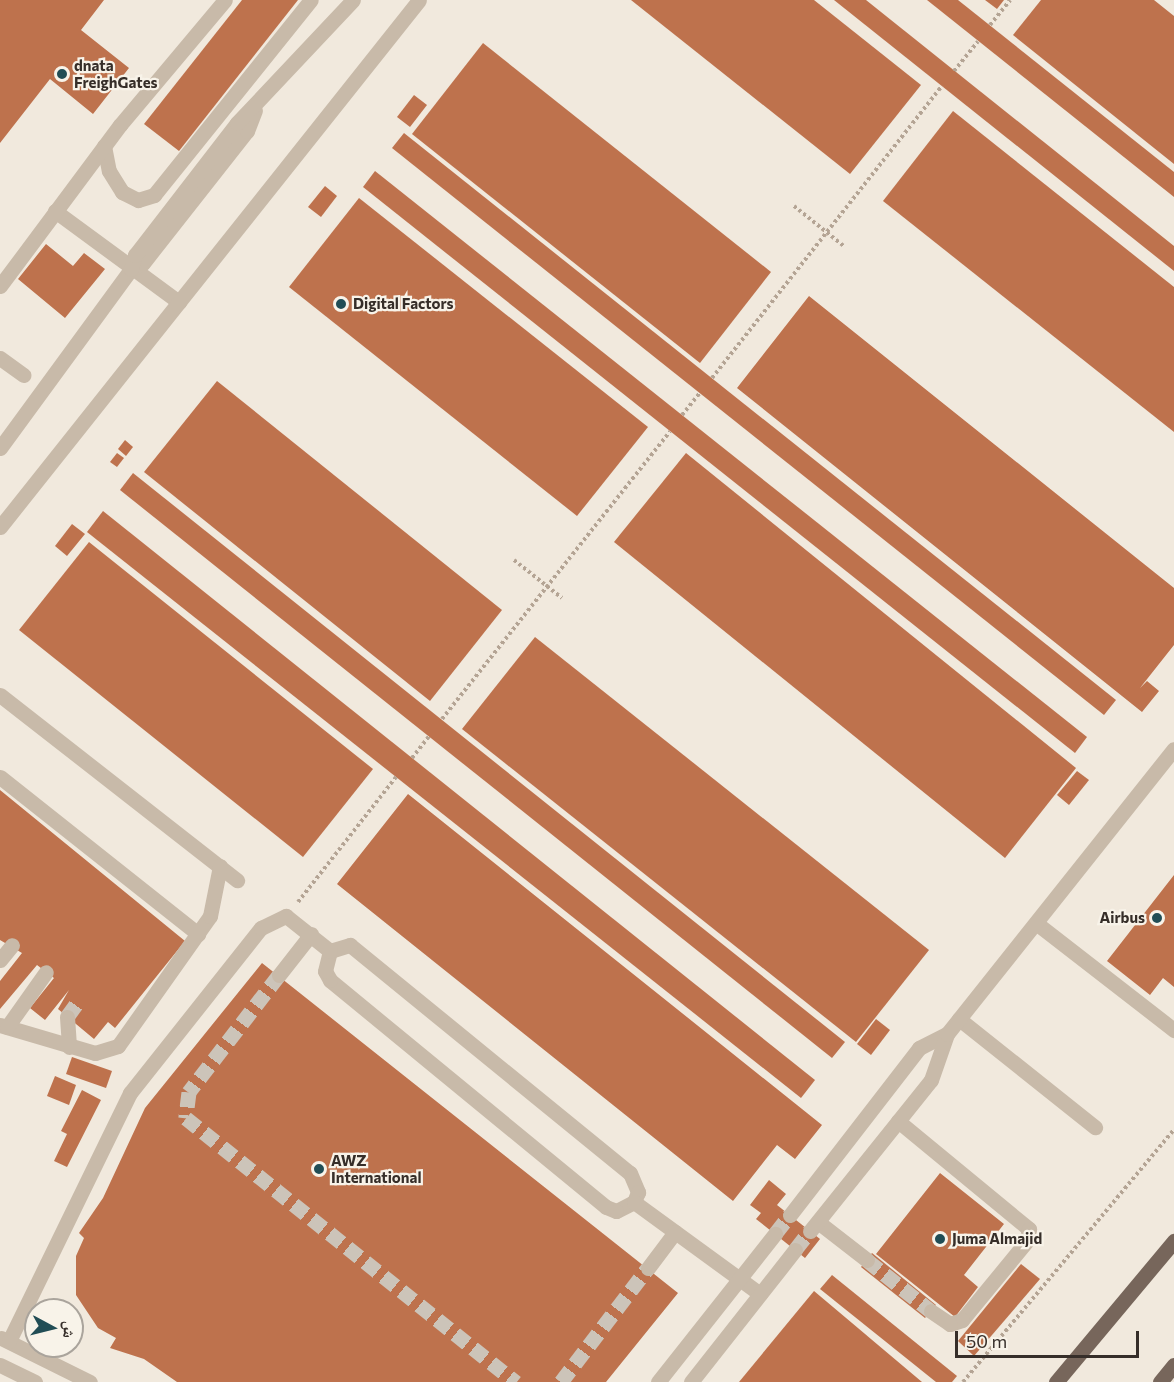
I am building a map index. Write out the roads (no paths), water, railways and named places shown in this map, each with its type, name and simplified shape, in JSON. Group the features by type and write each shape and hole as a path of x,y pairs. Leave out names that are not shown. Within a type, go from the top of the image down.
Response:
{"main road":[{"path":"1056,1382 1174,1240"},
{"path":"1160,1382 1174,1365"}],"street":[{"path":"0,286 104,146 225,0"},
{"path":"104,146 109,171 122,192 138,200 154,195 311,0"},
{"path":"0,448 131,269 135,255 230,132 255,110 353,0"},
{"path":"0,527 419,0"},
{"path":"55,212 179,302"},
{"path":"0,358 23,375"},
{"path":"0,695 237,880"},
{"path":"867,1260 814,1227 936,1071 947,1034 1174,749"},
{"path":"0,777 198,934"},
{"path":"46,972 3,1026 95,1053 118,1046 198,934 216,902 220,866"},
{"path":"90,1382 4,1340 129,1094 261,928 286,916 330,951"},
{"path":"1036,923 1174,1030"},
{"path":"279,975 310,934"},
{"path":"0,960 12,945"},
{"path":"339,946 359,950 495,1061 630,1173 638,1192 634,1202 616,1211 606,1207 348,995 325,971 330,951 339,946"},
{"path":"67,1017 69,1047"},
{"path":"959,1019 1095,1127"},
{"path":"790,1215 919,1048 947,1034"},
{"path":"898,1121 1029,1229 1026,1242 962,1320 950,1324 931,1311"},
{"path":"634,1202 760,1294"},
{"path":"648,1268 675,1232"},
{"path":"658,1382 775,1234"},
{"path":"691,1382 795,1250"},
{"path":"0,1365 35,1382"}],"tunnel":[{"path":"279,975 189,1092 186,1118 516,1382"},
{"path":"67,1017 80,999"},
{"path":"775,1234 790,1215"},
{"path":"795,1250 810,1231"},
{"path":"867,1260 931,1311"},
{"path":"561,1382 648,1268"}],"place":[{"name":"dnata FreighGates","path":"62,74"},
{"name":"Digital Factors","path":"341,304"},
{"name":"Airbus","path":"1157,918"},
{"name":"AWZ International","path":"319,1169"},
{"name":"Juma Almajid","path":"940,1239"}]}
